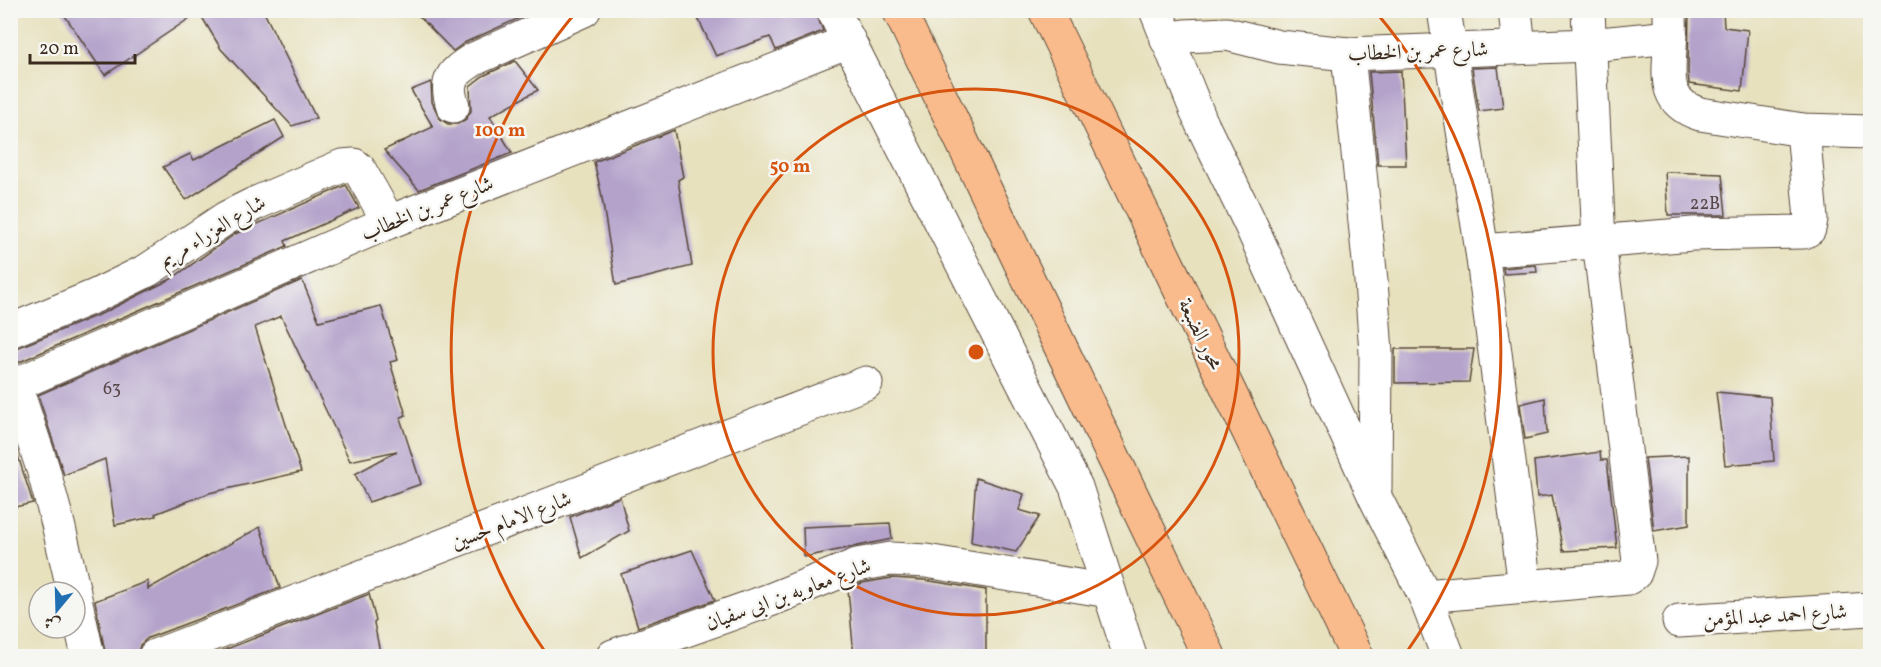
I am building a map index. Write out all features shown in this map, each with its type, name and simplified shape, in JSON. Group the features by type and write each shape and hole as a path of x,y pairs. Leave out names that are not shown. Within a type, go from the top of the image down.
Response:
{"highway":[{"path":"899,10 1209,657"},
{"name":"محور الضبعة","path":"1045,10 1357,657"}],"street":[{"path":"453,106 448,92 450,78 459,68 474,59 584,10"},
{"path":"833,10 1076,487 1130,657"},
{"path":"1444,10 1482,251 1524,587"},
{"path":"1515,10 1519,47"},
{"path":"1425,596 1628,578 1638,568 1638,552 1599,242 1588,10"},
{"path":"1670,24 1670,89 1677,101 1687,110 1803,130 1870,132"},
{"name":"شارع عمر بن الخطاب","path":"1161,25 1184,36 1227,34 1279,47 1348,54 1590,45 1670,24"},
{"path":"1161,25 1201,122 1248,219 1375,497 1425,596 1448,657"},
{"name":"شارع عمر بن الخطاب","path":"13,386 388,222 849,41"},
{"path":"1348,54 1376,353 1375,497"},
{"path":"1482,251 1693,234 1804,232 1809,229 1811,219 1803,130"},
{"name":"شارع العزراء مريم","path":"10,331 95,296 148,270 226,218 342,166 354,165 359,169 388,222"},
{"name":"شارع الامام حسين","path":"155,657 866,383"},
{"path":"13,386 43,469 71,580"},
{"name":"شارع معاويه بن ابى سفيان","path":"613,657 770,600 857,565 891,559 926,561 1109,591"},
{"name":"شارع احمد عبد المؤمن","path":"1679,621 1870,609"},
{"path":"84,640 88,657"}],"building":[{"path":"61,10 263,10 316,118 292,126 221,49 199,12 105,75"},
{"path":"413,10 537,10 466,42 453,51"},
{"path":"694,10 815,10 823,31 776,50 770,37 716,56"},
{"path":"1689,10 1723,10 1724,27 1748,30 1742,91 1689,84"},
{"path":"515,61 538,90 490,116 512,153 419,190 384,150 433,127 411,90 431,82 432,102 440,119 448,124 458,124 466,119 471,111 470,86 483,76"},
{"path":"1498,67 1503,108 1479,111 1472,68"},
{"path":"1401,71 1406,165 1378,165 1369,72"},
{"path":"275,120 284,137 186,200 163,167 190,154 194,160"},
{"path":"674,130 683,177 678,180 692,266 616,285 594,162"},
{"path":"1665,172 1722,174 1726,215 1668,215"},
{"path":"346,185 359,208 285,241 287,246 10,366 10,349 103,313 171,279 235,234"},
{"path":"1536,265 1537,272 1504,274 1503,268"},
{"path":"302,280 319,321 381,306 398,360 390,362 406,415 400,418 421,484 369,502 355,474 397,451 350,461 281,316 255,327 301,472 209,493 155,514 156,516 115,525 105,459 64,475 38,395"},
{"path":"1395,349 1474,349 1469,382 1395,383"},
{"path":"1716,392 1770,397 1774,461 1725,465"},
{"path":"1545,398 1547,434 1525,439 1520,404"},
{"path":"10,431 33,503 10,508"},
{"path":"1600,452 1601,460 1607,460 1617,548 1563,551 1552,495 1537,497 1534,461"},
{"path":"1689,456 1689,525 1654,531 1645,458"},
{"path":"976,478 1024,494 1019,510 1040,516 1016,552 971,542"},
{"path":"620,497 629,531 582,558 570,517"},
{"path":"890,523 892,539 804,557 803,527"},
{"path":"260,527 280,588 148,638 140,645 137,657 106,657 95,601 148,581 148,589"},
{"path":"692,550 715,600 638,627 621,574"},
{"path":"892,578 924,580 986,590 986,657 854,657 848,589 862,583"},
{"path":"369,594 376,621 374,623 381,657 206,657"}]}
